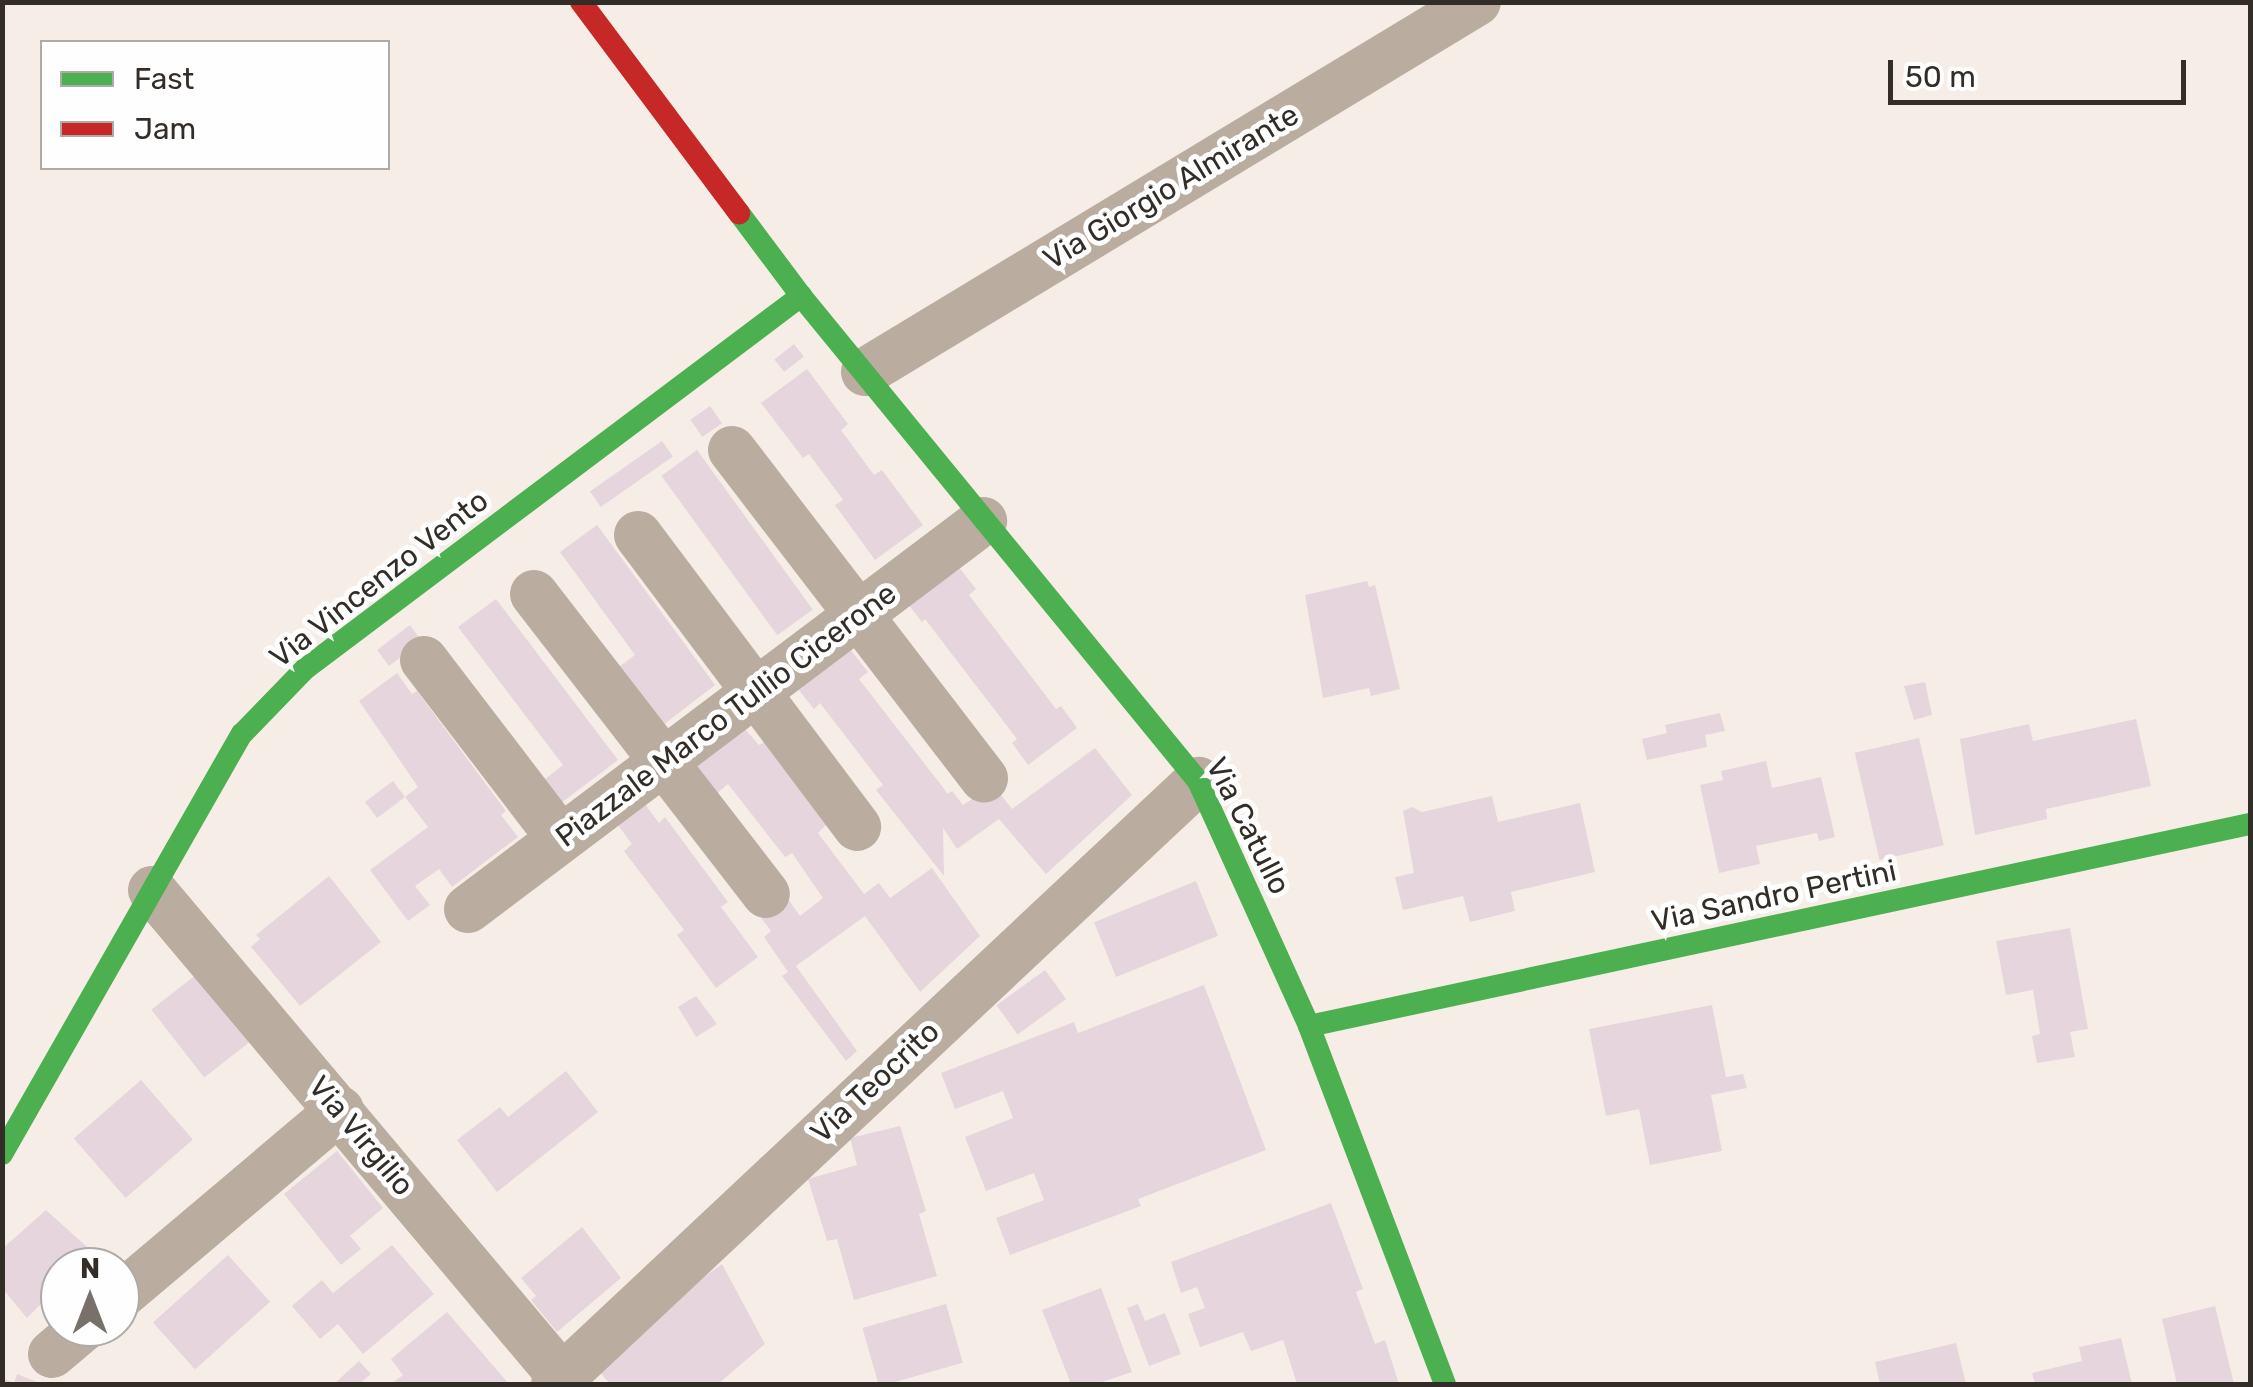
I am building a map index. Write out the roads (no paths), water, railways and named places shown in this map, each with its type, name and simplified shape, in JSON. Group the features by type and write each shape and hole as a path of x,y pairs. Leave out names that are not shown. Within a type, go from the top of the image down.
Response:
{"street":[{"name":"Via Catullo","path":"581,2 801,296 1198,781 1309,1026 1446,1384"},
{"name":"Via Giorgio Almirante","path":"865,372 1477,2"},
{"name":"Via Vincenzo Vento","path":"2,1154 242,734 306,669 801,296"},
{"path":"732,450 984,778"},
{"name":"Piazzale Marco Tullio Cicerone","path":"468,909 983,521"},
{"path":"638,535 857,827"},
{"path":"534,594 766,894"},
{"path":"424,660 561,839"},
{"name":"Via Teocrito","path":"561,1381 1198,781"},
{"name":"Via Sandro Pertini","path":"1309,1026 2250,824"},
{"name":"Via Virgilio","path":"152,890 340,1110 561,1381"},
{"path":"140,1279 340,1110"}]}
